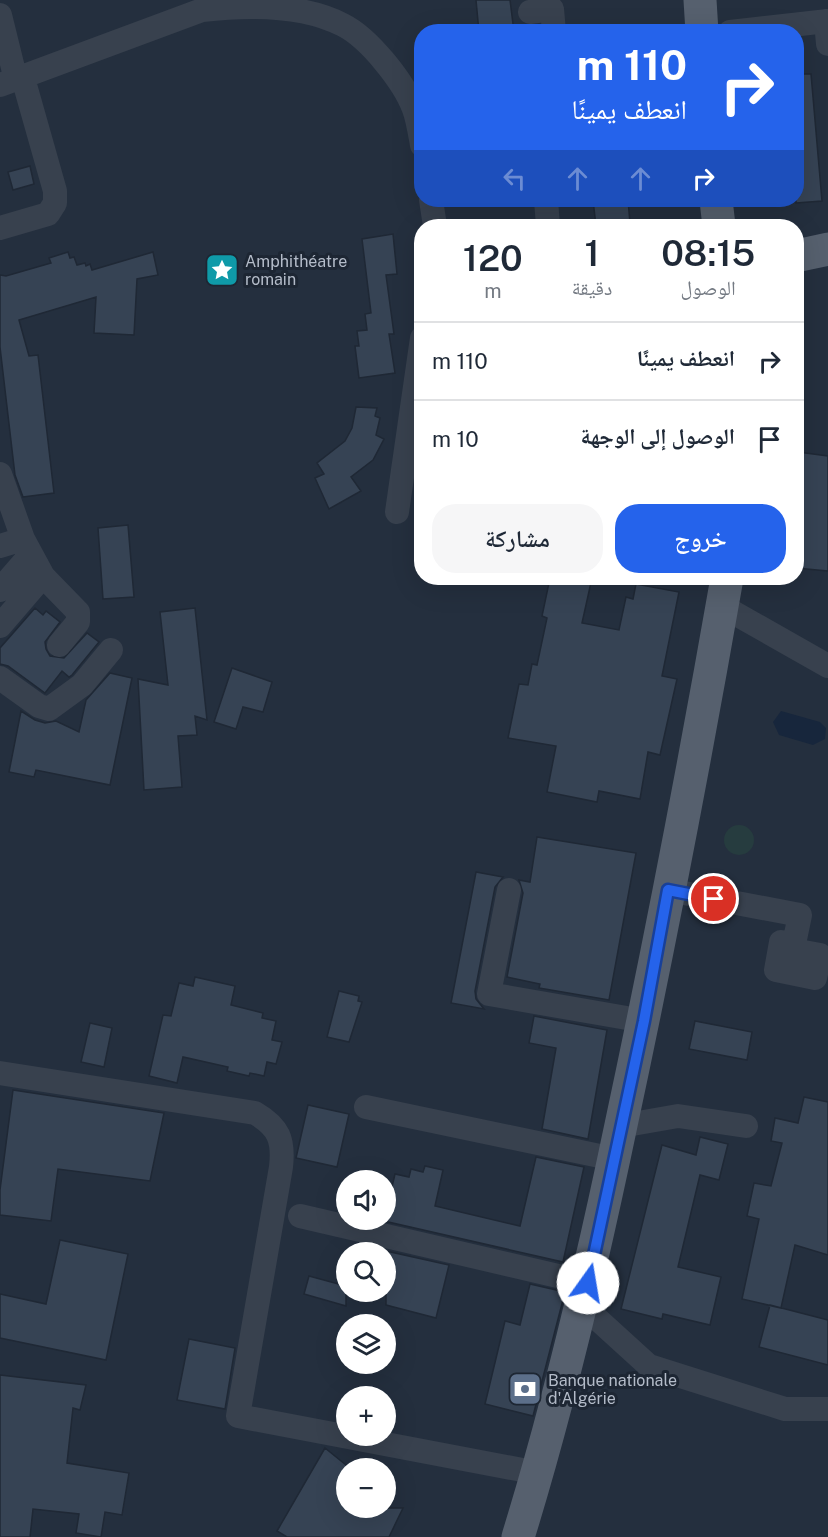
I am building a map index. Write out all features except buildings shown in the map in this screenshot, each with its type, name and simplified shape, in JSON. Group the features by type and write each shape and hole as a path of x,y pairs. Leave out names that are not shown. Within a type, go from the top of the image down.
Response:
{"main road":[{"path":"700,0 702,24"},
{"path":"804,254 828,249"},
{"path":"518,1537 538,1473 585,1294 644,1021 725,592"}],"street":[{"path":"13,81 202,10 278,5 344,25 365,42 403,88 414,108"},
{"path":"531,15 552,9 553,24"},
{"path":"0,15 13,81 54,191 55,203 48,214 0,228"},
{"path":"804,30 827,29"},
{"path":"397,512 414,394"},
{"path":"0,474 27,547 43,576 78,612 78,622 58,645"},
{"path":"0,546 27,547"},
{"path":"0,590 27,547"},
{"path":"0,627 43,576"},
{"path":"725,592 828,666"},
{"path":"0,678 39,706 49,709 82,685 111,650"},
{"path":"508,890 489,994 644,1021"},
{"path":"668,890 800,915 794,944"},
{"path":"0,1073 255,1113 269,1121 278,1131 283,1148 281,1167 238,1416 538,1473"},
{"path":"366,1107 614,1158"},
{"path":"621,1126 678,1116 746,1126"},
{"path":"300,1216 585,1294 649,1366 784,1409 828,1409"}],"green space":[{"path":"739,825 750,829 754,840 750,851 739,855 728,851 724,840 728,829"}],"water":[{"path":"781,711 820,722 826,728 825,739 813,745 779,735 773,722"}],"place":[{"name":"Amphithéatre romain","path":"222,270"},
{"name":"Banque nationale d'Algérie","path":"525,1389"}],"route":[{"path":"588,1283 644,1021 668,890 714,899"}]}
